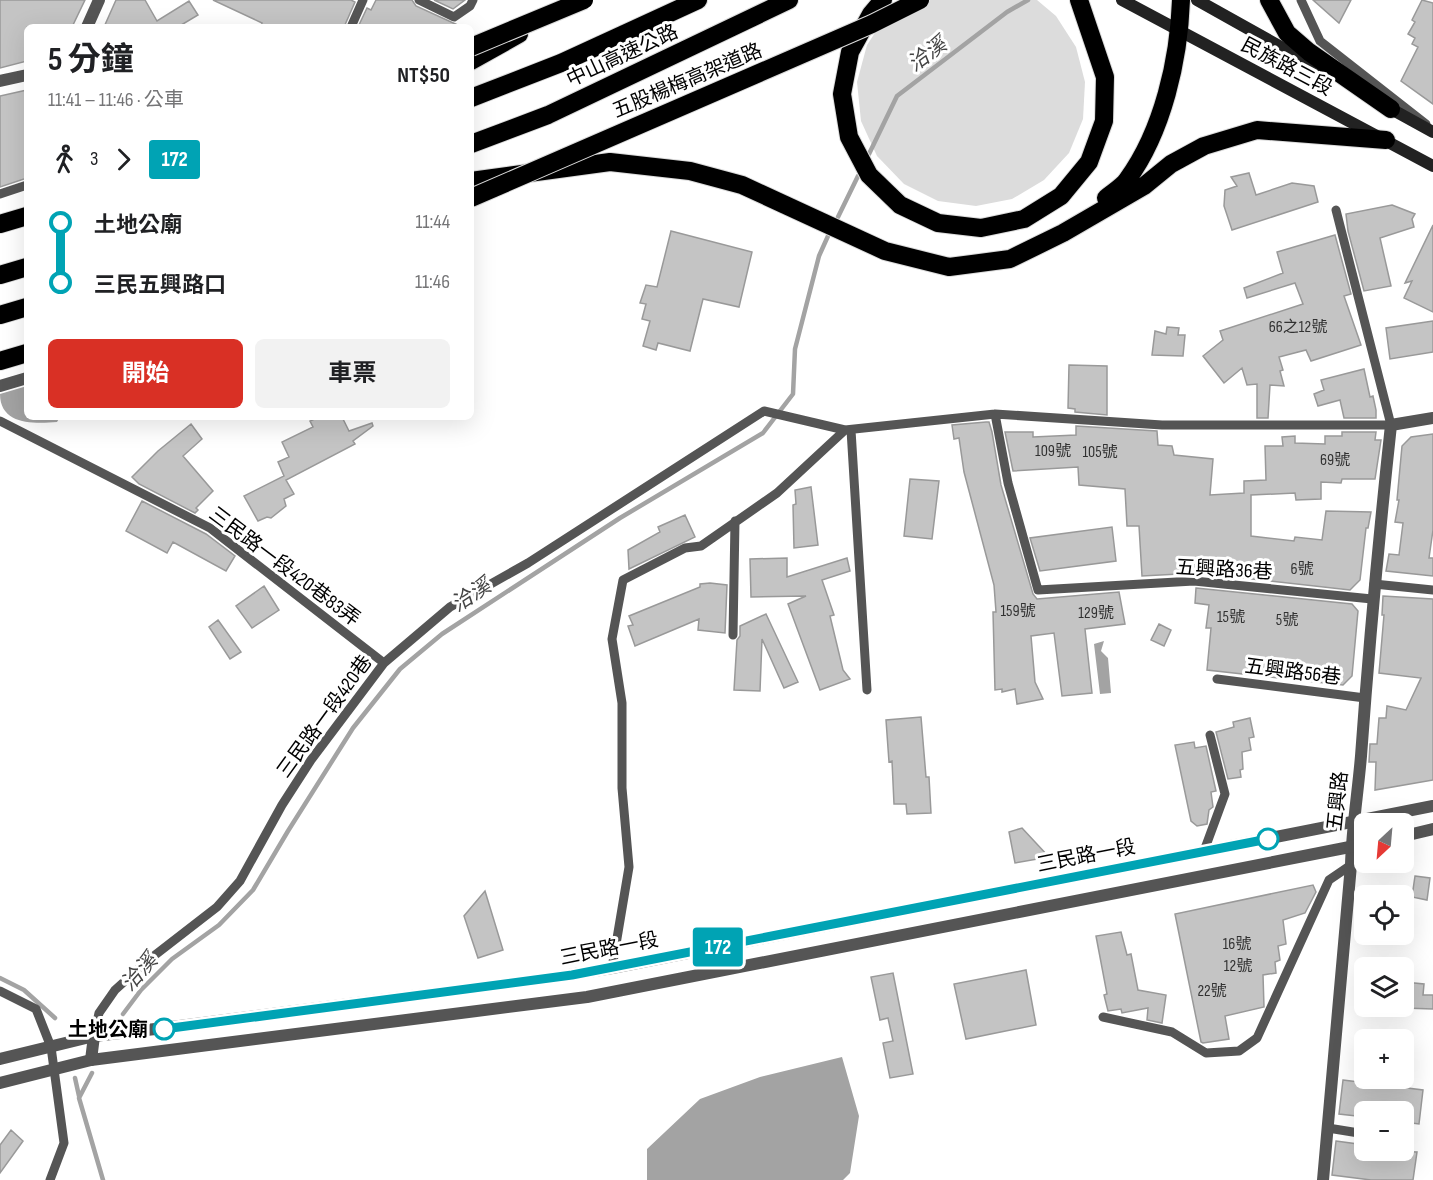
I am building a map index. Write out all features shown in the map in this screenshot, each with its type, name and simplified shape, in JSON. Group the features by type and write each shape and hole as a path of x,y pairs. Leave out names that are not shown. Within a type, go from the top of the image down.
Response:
{"highway":[{"path":"474,46 583,0"},
{"path":"474,58 583,0"},
{"name":"中山高速公路","path":"474,97 561,63 698,0"},
{"name":"中山高速公路","path":"474,143 548,115 789,0"},
{"path":"884,0 871,15 850,52 842,94 849,137 868,175 900,205 938,223 981,228 1024,219 1061,196 1089,162 1104,121 1105,77 1078,0"},
{"name":"五股楊梅高架道路","path":"474,197 872,24 920,0"},
{"path":"1063,233 1126,182 1147,146 1167,92 1180,30 1181,0"},
{"path":"1269,0 1287,33 1309,52 1390,109"},
{"path":"474,181 610,162 690,171 742,185 885,250 949,267 1010,259 1063,233 1144,186 1171,164 1204,146 1257,130 1386,140"},
{"path":"0,224 24,217"},
{"path":"0,275 24,268"},
{"path":"0,315 24,308"},
{"path":"0,361 24,353"}],"main road":[{"name":"民族路三段","path":"1122,0 1433,166"},
{"name":"民族路三段","path":"1197,0 1433,131"}],"street":[{"path":"88,24 99,0"},
{"path":"0,81 24,76"},
{"path":"0,386 24,379"},
{"path":"1391,425 1433,418"},
{"name":"五興路","path":"1323,1180 1372,599 1391,425"},
{"name":"三民路一段","path":"0,1059 93,1036 164,1029 540,980 612,968 1433,806"},
{"path":"1414,834 1433,830"},
{"path":"0,1083 91,1060 587,997 1352,846"},
{"path":"91,1060 93,1036"}],"lane":[{"path":"352,24 363,0"},
{"path":"419,0 454,16 470,6 473,0"},
{"path":"1300,0 1320,41 1433,131"},
{"path":"0,194 24,186"},
{"path":"1336,210 1391,425"},
{"name":"三民路一段420巷","path":"93,1036 99,1013 115,990 146,962 217,907 240,881 282,805 311,760 384,663 450,608 528,563 764,411 848,430 994,414 1162,425 1391,425"},
{"name":"五興路36巷","path":"994,414 1008,483 1038,590 1194,581 1372,599"},
{"name":"三民路一段420巷83弄","path":"0,422 210,528 384,663"},
{"path":"612,968 629,867 622,788 622,703 612,639 623,580 686,548 701,546 777,493 848,430"},
{"path":"848,430 867,690"},
{"path":"733,635 735,521"},
{"path":"1374,584 1433,590"},
{"name":"五興路56巷","path":"1216,679 1365,698"},
{"path":"1204,851 1225,794 1210,735"},
{"path":"1103,1017 1172,1032 1206,1053 1239,1051 1257,1038 1329,880 1351,865"},
{"path":"0,990 36,1009 51,1047 64,1143 50,1180"},
{"path":"1328,1128 1354,1132"}],"shaded area":[{"path":"914,0 1037,0 1056,16 1076,47 1085,82 1083,119 1069,153 1044,180 1012,199 976,206 938,201 904,184 877,156 861,121 857,82 867,45 888,13"},
{"path":"24,387 24,420 58,420 57,422 38,423 20,420 12,417 6,412 0,394"},
{"path":"1104,641 1101,651 1108,658 1111,693 1100,694 1094,644"},
{"path":"842,1057 859,1116 850,1173 843,1180 647,1180 647,1149 700,1099 760,1077"}],"building":[{"path":"0,0 85,0 73,24 24,24 24,62 0,68"},
{"path":"116,0 145,0 157,21 189,1 198,15 183,24 105,24"},
{"path":"213,0 351,0 355,2 345,24 262,23"},
{"path":"376,0 412,0 416,6 455,24 359,24 367,8 371,10"},
{"path":"434,0 465,0 453,9"},
{"path":"1313,0 1351,0 1339,23"},
{"path":"1422,0 1433,3 1433,104 1401,81 1418,47 1412,44 1415,38 1408,34 1415,22 1412,20"},
{"path":"24,91 24,179 0,187 0,96"},
{"path":"1249,173 1256,195 1292,183 1314,186 1318,202 1232,230 1224,206 1225,190 1237,186 1231,177"},
{"path":"1392,205 1415,214 1412,219 1414,227 1380,238 1391,286 1364,291 1348,231 1346,214"},
{"path":"1433,225 1433,312 1404,298 1412,281 1405,283"},
{"path":"671,231 752,252 739,307 703,299 690,351 658,343 656,350 643,346 650,321 642,319 646,304 640,303 646,285 657,287"},
{"path":"1335,235 1351,294 1344,296 1361,345 1311,361 1306,350 1279,357 1284,386 1270,385 1268,418 1257,418 1257,384 1247,385 1242,368 1224,383 1203,356 1223,340 1220,331 1303,304 1295,283 1247,298 1244,288 1283,273 1277,252"},
{"path":"1433,321 1433,352 1390,359 1386,328"},
{"path":"1167,327 1179,328 1178,335 1185,335 1183,356 1152,355 1155,331 1166,334"},
{"path":"1069,365 1107,366 1107,415 1075,412 1075,409 1068,408"},
{"path":"1364,369 1370,397 1373,396 1376,418 1344,418 1340,400 1318,406 1314,394 1324,390 1321,380"},
{"path":"344,420 349,431 372,423 373,426 353,441 355,444 286,480 294,494 284,499 286,506 271,518 267,517 258,521 244,496 284,476 278,462 289,457 282,442 313,427 310,421"},
{"path":"989,422 1001,485 1033,594 1037,599 1119,592 1125,624 1085,629 1092,693 1062,696 1054,633 1031,636 1035,682 1043,699 1017,704 1015,689 1002,692 1002,689 995,690 994,585 964,472 959,438 954,439 952,425"},
{"path":"191,424 202,439 183,456 213,491 196,508 198,510 195,513 139,484 132,477 158,451"},
{"path":"1076,426 1157,431 1158,445 1172,446 1174,455 1213,459 1210,495 1244,493 1244,481 1266,480 1265,446 1283,446 1282,437 1295,436 1295,443 1325,444 1325,436 1342,436 1342,432 1376,432 1375,440 1381,440 1375,479 1342,479 1341,483 1321,482 1321,499 1296,500 1295,493 1251,495 1251,536 1294,541 1295,537 1322,540 1326,511 1371,512 1368,528 1366,528 1360,580 1350,590 1198,573 1142,576 1139,526 1127,526 1125,489 1079,485 1078,467 1013,471 1005,432 1033,432 1033,437 1076,435"},
{"path":"1433,434 1433,530 1429,558 1433,558 1433,576 1386,571 1389,554 1399,555 1403,523 1395,522 1399,500 1397,500 1402,446 1411,437"},
{"path":"910,479 939,481 932,539 904,536"},
{"path":"811,487 818,545 794,548 795,490"},
{"path":"142,501 206,534 235,556 226,571 173,542 167,553 126,531"},
{"path":"685,515 695,537 629,569 628,550 660,532 658,527"},
{"path":"1112,527 1116,561 1040,571 1030,538"},
{"path":"787,558 787,577 847,558 850,571 822,580 834,615 830,616 843,670 850,679 820,690 788,604 806,596 751,597 750,559"},
{"path":"700,584 727,585 725,633 698,630 699,619 635,646 628,626 633,625 629,616 700,587"},
{"path":"264,586 279,610 252,628 236,606"},
{"path":"1196,588 1352,604 1358,611 1352,676 1343,685 1207,670 1211,628 1206,628 1209,605 1195,603"},
{"path":"1383,596 1433,599 1433,780 1375,790 1376,762 1369,762 1370,744 1377,744 1379,718 1386,718 1387,706 1406,710 1421,678 1379,673 1384,615 1382,615"},
{"path":"766,614 798,682 784,688 762,639 760,691 734,690 740,626"},
{"path":"218,620 241,652 230,659 209,627"},
{"path":"1159,624 1171,630 1164,646 1151,640"},
{"path":"921,717 931,813 907,814 906,804 894,804 892,761 889,762 886,720"},
{"path":"1250,718 1254,737 1249,738 1251,750 1242,752 1241,777 1228,779 1216,732 1234,727 1233,722"},
{"path":"1194,742 1195,748 1206,746 1216,791 1211,792 1213,807 1209,810 1207,824 1197,826 1191,821 1175,745"},
{"path":"1022,828 1049,857 1015,863 1009,832"},
{"path":"1415,876 1430,878 1427,900 1414,897"},
{"path":"1313,885 1316,892 1305,913 1283,920 1286,944 1278,946 1280,960 1275,962 1276,973 1263,975 1264,1007 1225,1016 1229,1039 1201,1042 1175,914"},
{"path":"485,891 503,950 478,958 464,916"},
{"path":"1121,932 1127,955 1131,954 1138,990 1166,995 1162,1023 1147,1020 1148,1008 1122,1013 1121,1009 1108,1011 1096,936"},
{"path":"1026,970 1036,1025 966,1039 954,984"},
{"path":"893,973 913,1074 890,1078 883,1043 893,1041 888,1018 880,1020 871,977"},
{"path":"1414,983 1424,984 1423,995 1433,995 1433,1009 1414,1008"},
{"path":"1343,1080 1354,1081 1354,1089 1423,1090 1419,1124 1414,1123 1414,1101 1354,1101 1354,1116 1339,1114"},
{"path":"11,1130 23,1141 0,1173 0,1145"},
{"path":"1336,1141 1354,1143 1354,1161 1414,1161 1414,1152 1417,1152 1413,1180 1371,1180 1332,1175"}],"waterway":[{"name":"洽溪","path":"869,154 897,96 1007,12 1028,0"},
{"name":"洽溪","path":"838,217 858,176"},
{"name":"洽溪","path":"123,1014 141,990 172,959 219,925 253,890 353,728 400,669 442,634 620,518 763,433 793,394 795,349 819,256 828,236"},
{"path":"0,978 24,990 55,1018"},
{"name":"洽溪","path":"92,1073 79,1098 103,1180"},
{"path":"75,1078 79,1096"}],"bus line":[{"name":"172","path":"164,1029 572,975 1268,839"}],"place":[{"name":"土地公廟","path":"164,1029"}]}
